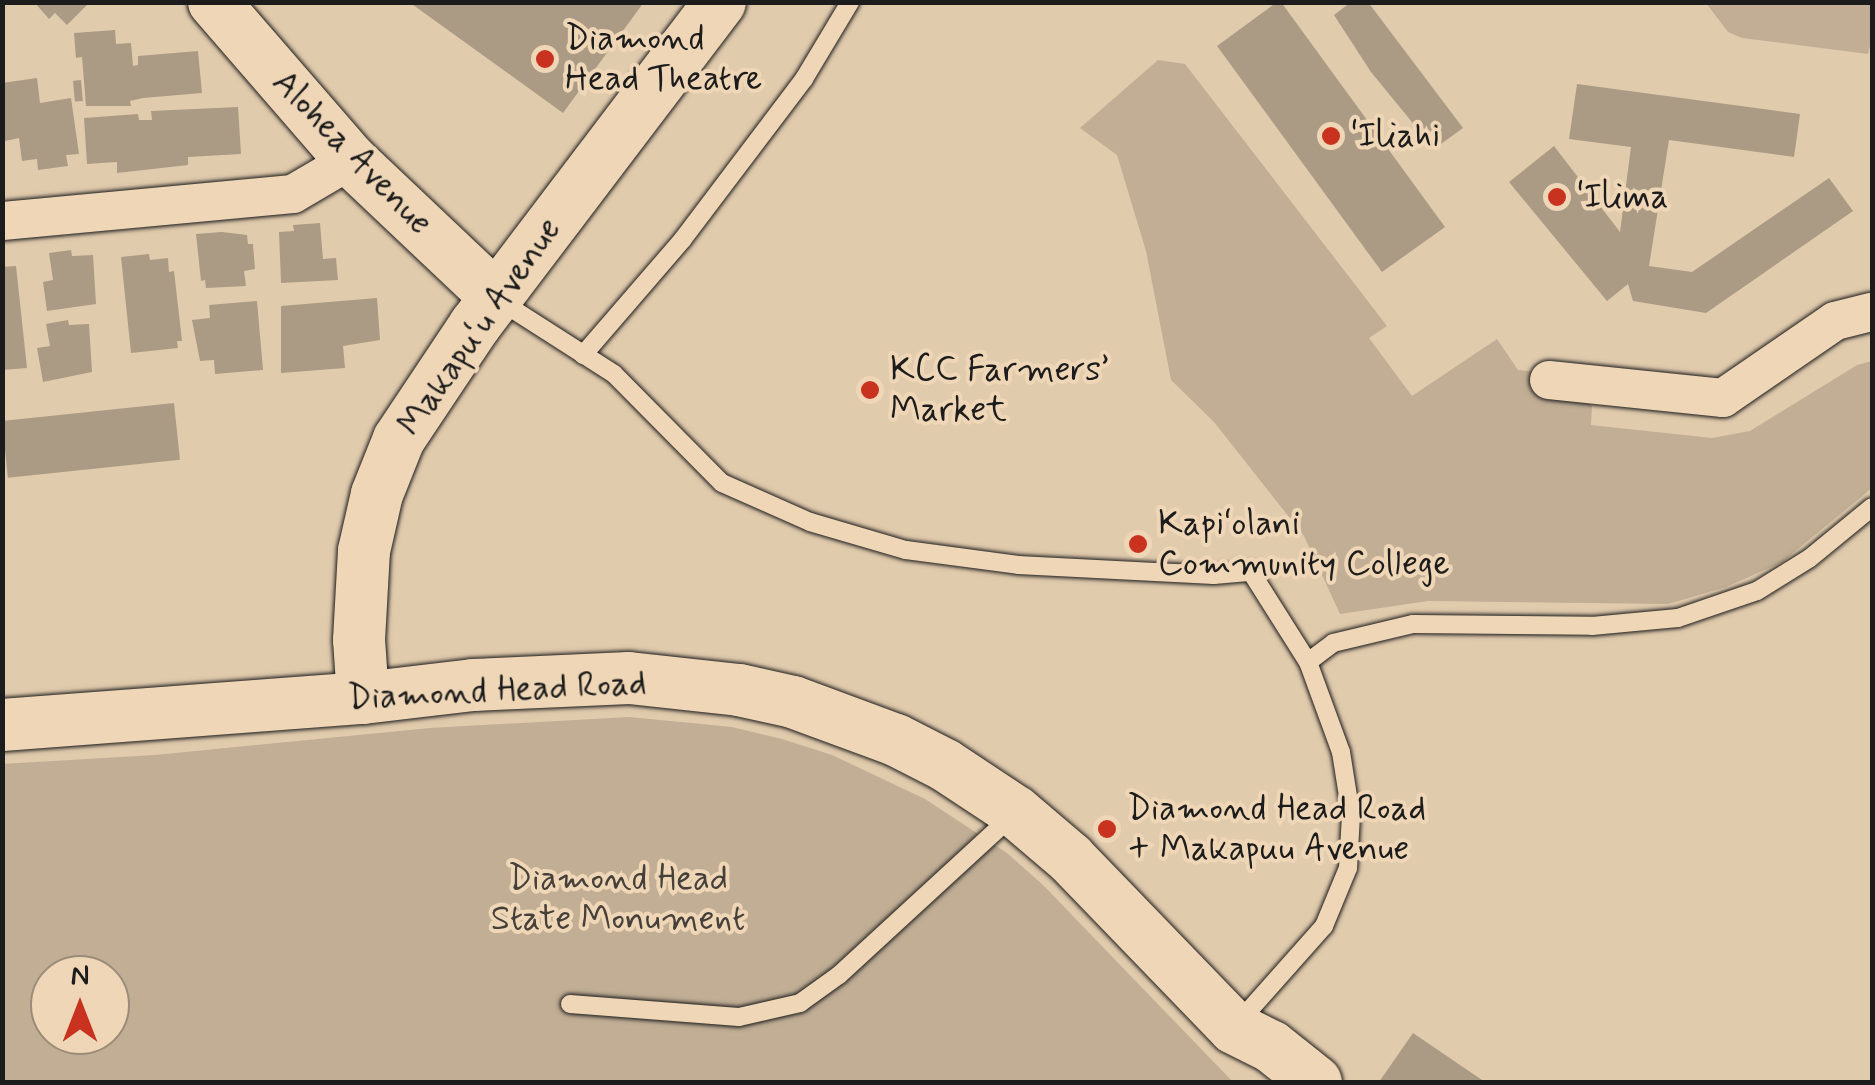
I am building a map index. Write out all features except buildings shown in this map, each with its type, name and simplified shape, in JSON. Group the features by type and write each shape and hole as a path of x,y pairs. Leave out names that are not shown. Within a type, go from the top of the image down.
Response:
{"street":[{"name":"Alohea Avenue","path":"214,2 352,160 496,298"},
{"name":"Makapu‘u Avenue","path":"363,698 360,598 364,550 377,494 399,439 496,298 720,2"},
{"path":"2,221 293,194 352,160"},
{"path":"1548,380 1724,398 1834,321 1872,312"},
{"name":"Diamond Head Road","path":"2,724 363,698 473,684 630,678 739,690 845,719 945,765 1016,812 1070,858 1234,1028 1262,1082"},
{"name":"Diamond Head Road","path":"1234,1028 1272,1047 1316,1082"}],"lane":[{"path":"584,355 683,239 804,79 850,2"},
{"path":"496,298 627,386 722,483 764,504 906,550 1018,565 1214,574 1251,572 1308,662 1341,752 1352,815 1348,868 1324,926 1234,1028"},
{"path":"1308,662 1333,643 1413,624 1592,626 1678,618 1756,591 1810,558 1872,507"},
{"path":"570,1004 740,1017 800,1003 839,975 1016,812"}],"green space":[{"path":"1706,3 1872,3 1868,54 1742,38 1728,32"},
{"path":"1158,60 1185,64 1387,326 1369,338 1412,396 1497,339 1518,370 1552,373 1592,406 1591,425 1712,438 1750,431 1857,365 1872,361 1872,488 1782,562 1726,587 1668,604 1428,601 1340,614 1304,536 1214,422 1171,380 1146,251 1117,155 1080,128"},
{"name":"Diamond Head State Monument","path":"629,717 732,727 782,739 832,755 925,799 1007,853 1044,886 1233,1082 3,1082 2,764 155,755 430,728"}],"place":[{"name":"Diamond Head Theatre","path":"545,59"},
{"name":"ʻIliahi","path":"1331,136"},
{"name":"ʻIlima","path":"1557,197"},
{"name":"KCC Farmers’ Market","path":"870,390"},
{"name":"Kapi‘olani Community College","path":"1138,544"},
{"name":"Diamond Head Road + Makapuu Avenue","path":"1107,829"}]}
